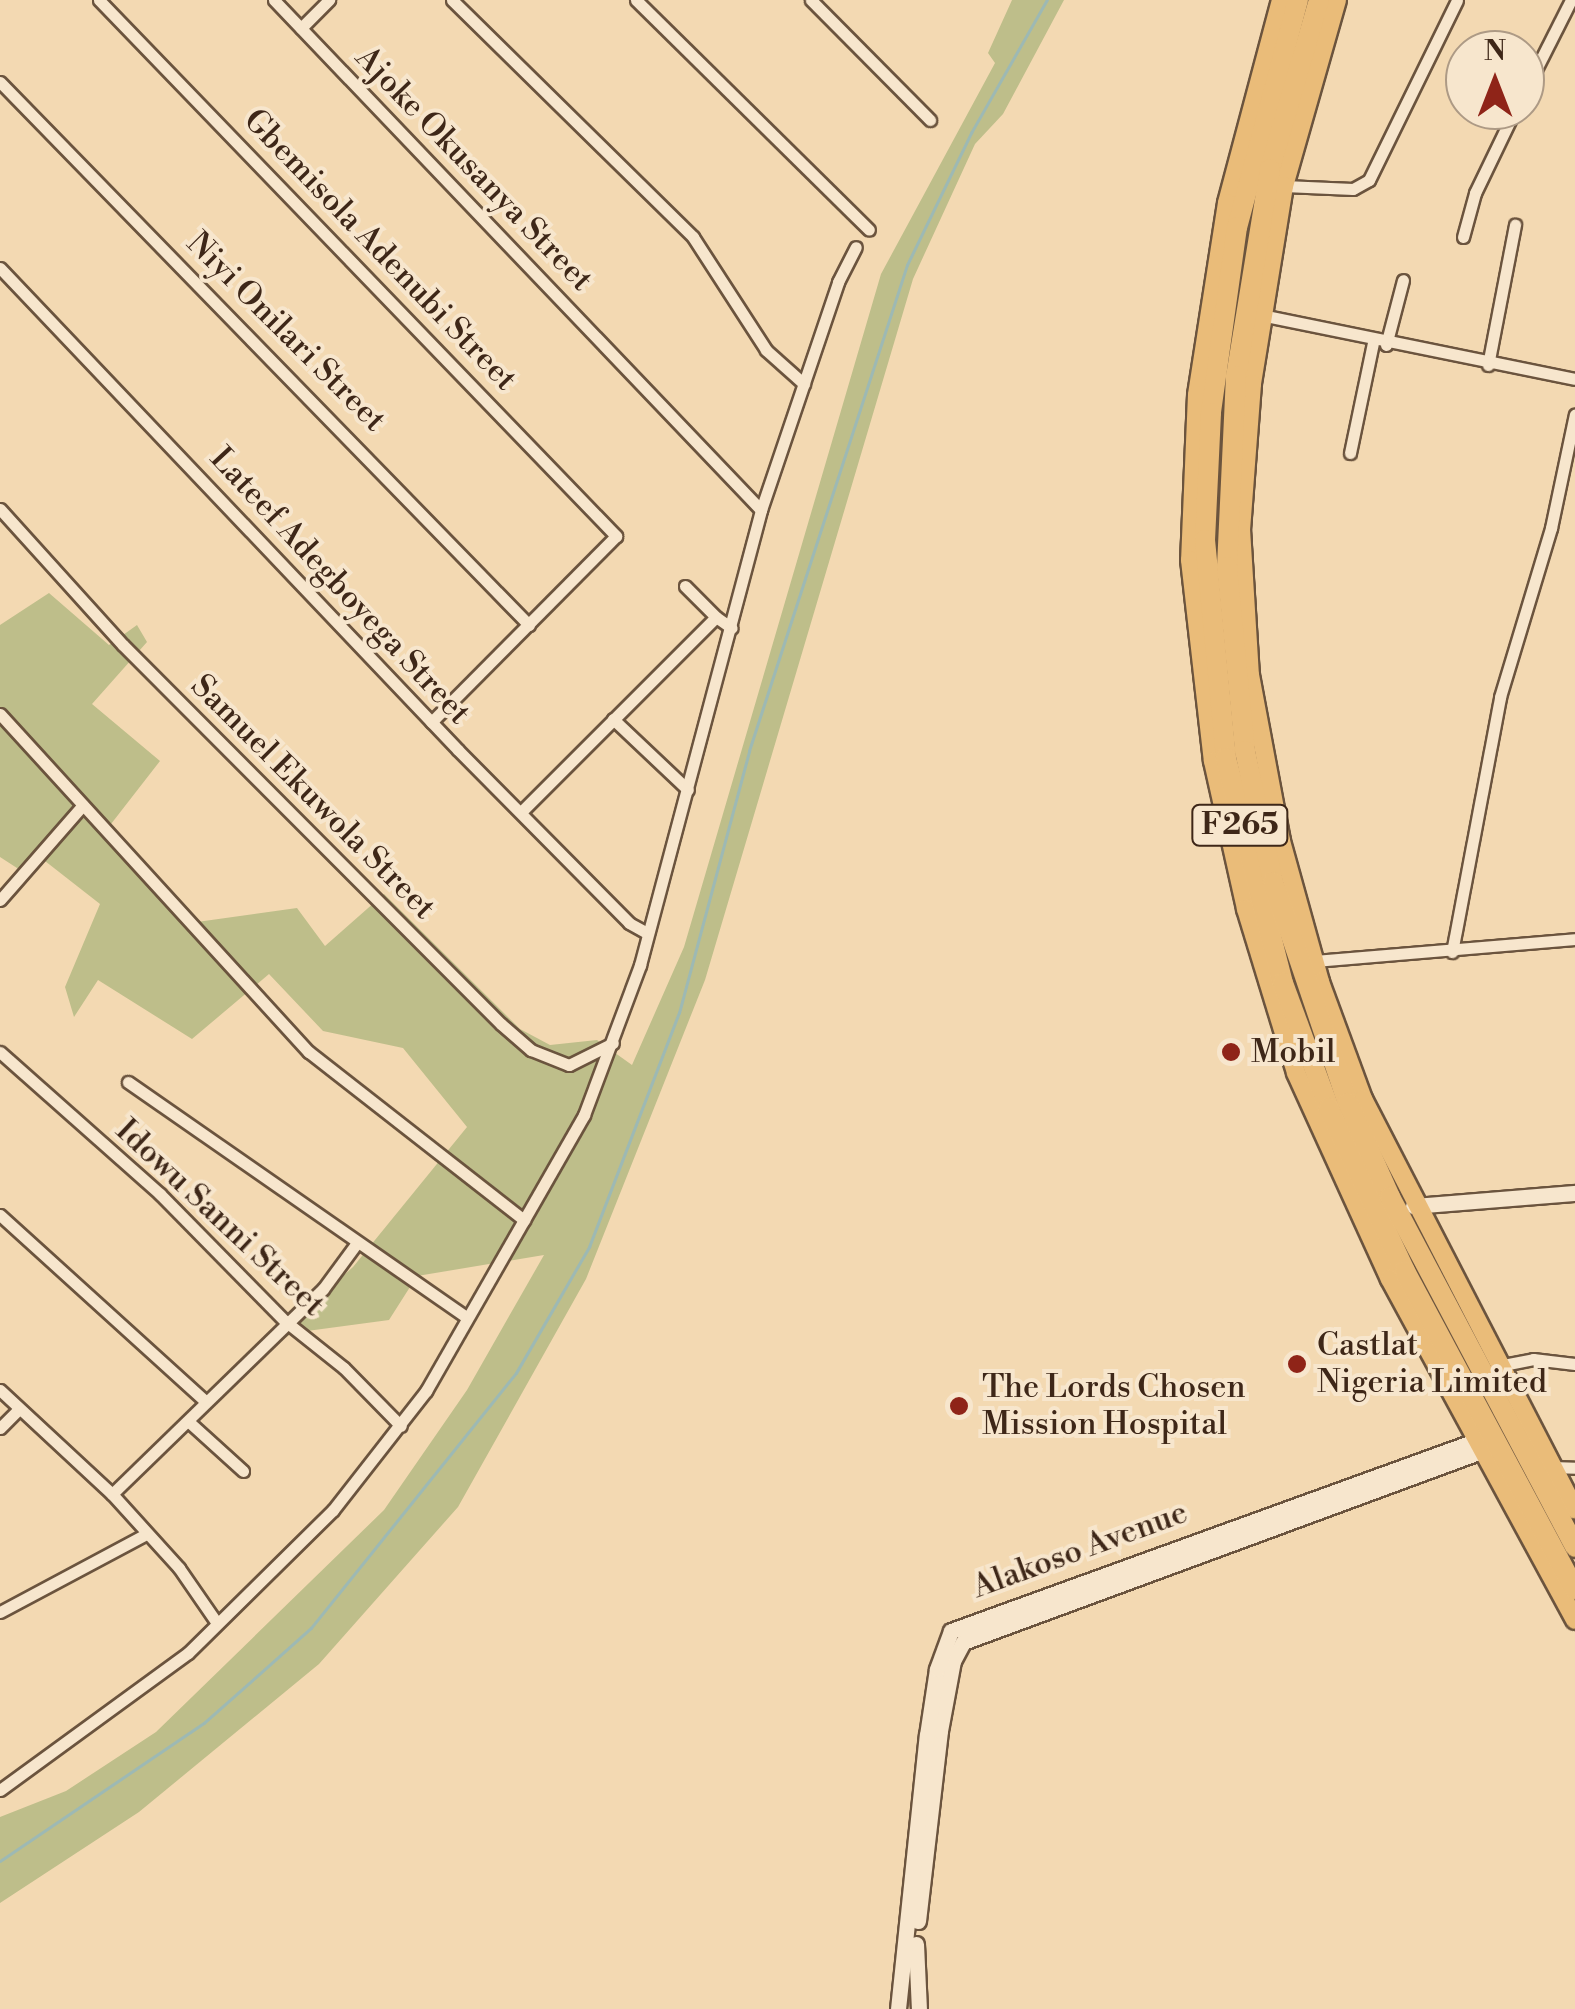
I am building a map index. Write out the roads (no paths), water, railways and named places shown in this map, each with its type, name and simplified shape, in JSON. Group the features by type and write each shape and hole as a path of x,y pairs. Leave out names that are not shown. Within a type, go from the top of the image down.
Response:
{"highway":[{"name":"F265","path":"1298,0 1237,227 1211,413 1206,574 1219,759 1305,1047 1398,1275 1575,1589"},
{"name":"F265","path":"1319,0 1270,169 1247,296 1228,459 1234,680 1274,882 1313,976 1390,1197 1575,1547"}],"main road":[{"path":"1219,759 1190,560 1197,396 1227,203 1282,0"},
{"path":"1337,0 1284,186 1260,315 1241,529 1249,662 1281,841 1313,976 1363,1099 1414,1206 1575,1510"},
{"path":"1398,1275 1481,1445 1575,1620"}],"street":[{"name":"Gbemisola Adenubi Street","path":"99,0 617,542 530,624"},
{"name":"Ajoke Okusanya Street","path":"274,0 761,510"},
{"path":"301,28 329,0"},
{"path":"452,0 693,237 766,350 804,384"},
{"path":"636,0 869,230"},
{"path":"811,0 930,120"},
{"path":"1284,186 1353,189 1368,180 1457,0"},
{"path":"1545,51 1571,0"},
{"name":"Niyi Onilari Street","path":"0,82 530,624"},
{"path":"1464,237 1476,192 1505,130"},
{"path":"1488,365 1515,225"},
{"path":"0,1790 188,1653 307,1538 401,1426 584,1115 613,1043 647,933 761,510 838,282 856,248"},
{"name":"Lateef Adegboyega Street","path":"0,268 431,722 629,923 647,933"},
{"path":"1350,453 1379,344 1403,280"},
{"path":"1260,315 1379,344 1575,379"},
{"path":"1452,952 1500,697 1550,528 1575,414"},
{"name":"Samuel Ekuwola Street","path":"0,509 122,645 501,1024 531,1050 569,1065 613,1043"},
{"path":"685,586 732,628"},
{"path":"522,811 716,617"},
{"path":"431,722 530,624"},
{"path":"0,714 309,1052 524,1220"},
{"path":"613,720 688,790"},
{"path":"0,900 5,880 84,805"},
{"path":"1313,976 1452,952 1575,938"},
{"name":"Idowu Sanni Street","path":"0,1052 160,1194 285,1321 344,1368 401,1426"},
{"path":"128,1082 466,1317"},
{"path":"1414,1206 1575,1194"},
{"path":"0,1215 205,1401"},
{"path":"112,1494 323,1288 356,1244"},
{"path":"1498,1366 1533,1358 1575,1364"},
{"path":"0,1390 112,1494 217,1623"},
{"path":"0,1428 19,1409"},
{"path":"189,1422 242,1471"},
{"name":"Alakoso Avenue","path":"898,2009 927,1736 937,1669 951,1631 1481,1445"},
{"name":"Alakoso Avenue","path":"919,2009 915,1948 933,1786 953,1661 963,1642 1481,1445"},
{"path":"1552,1467 1575,1468"},
{"path":"0,1612 146,1534"}],"waterway":[{"path":"0,1861 204,1723 311,1628 516,1373 589,1247 679,1013 749,751 907,265 971,133 1047,0"}],"place":[{"name":"Mobil","path":"1231,1052"},
{"name":"Castlat Nigeria Limited","path":"1297,1364"},
{"name":"The Lords Chosen Mission Hospital","path":"959,1406"}]}
